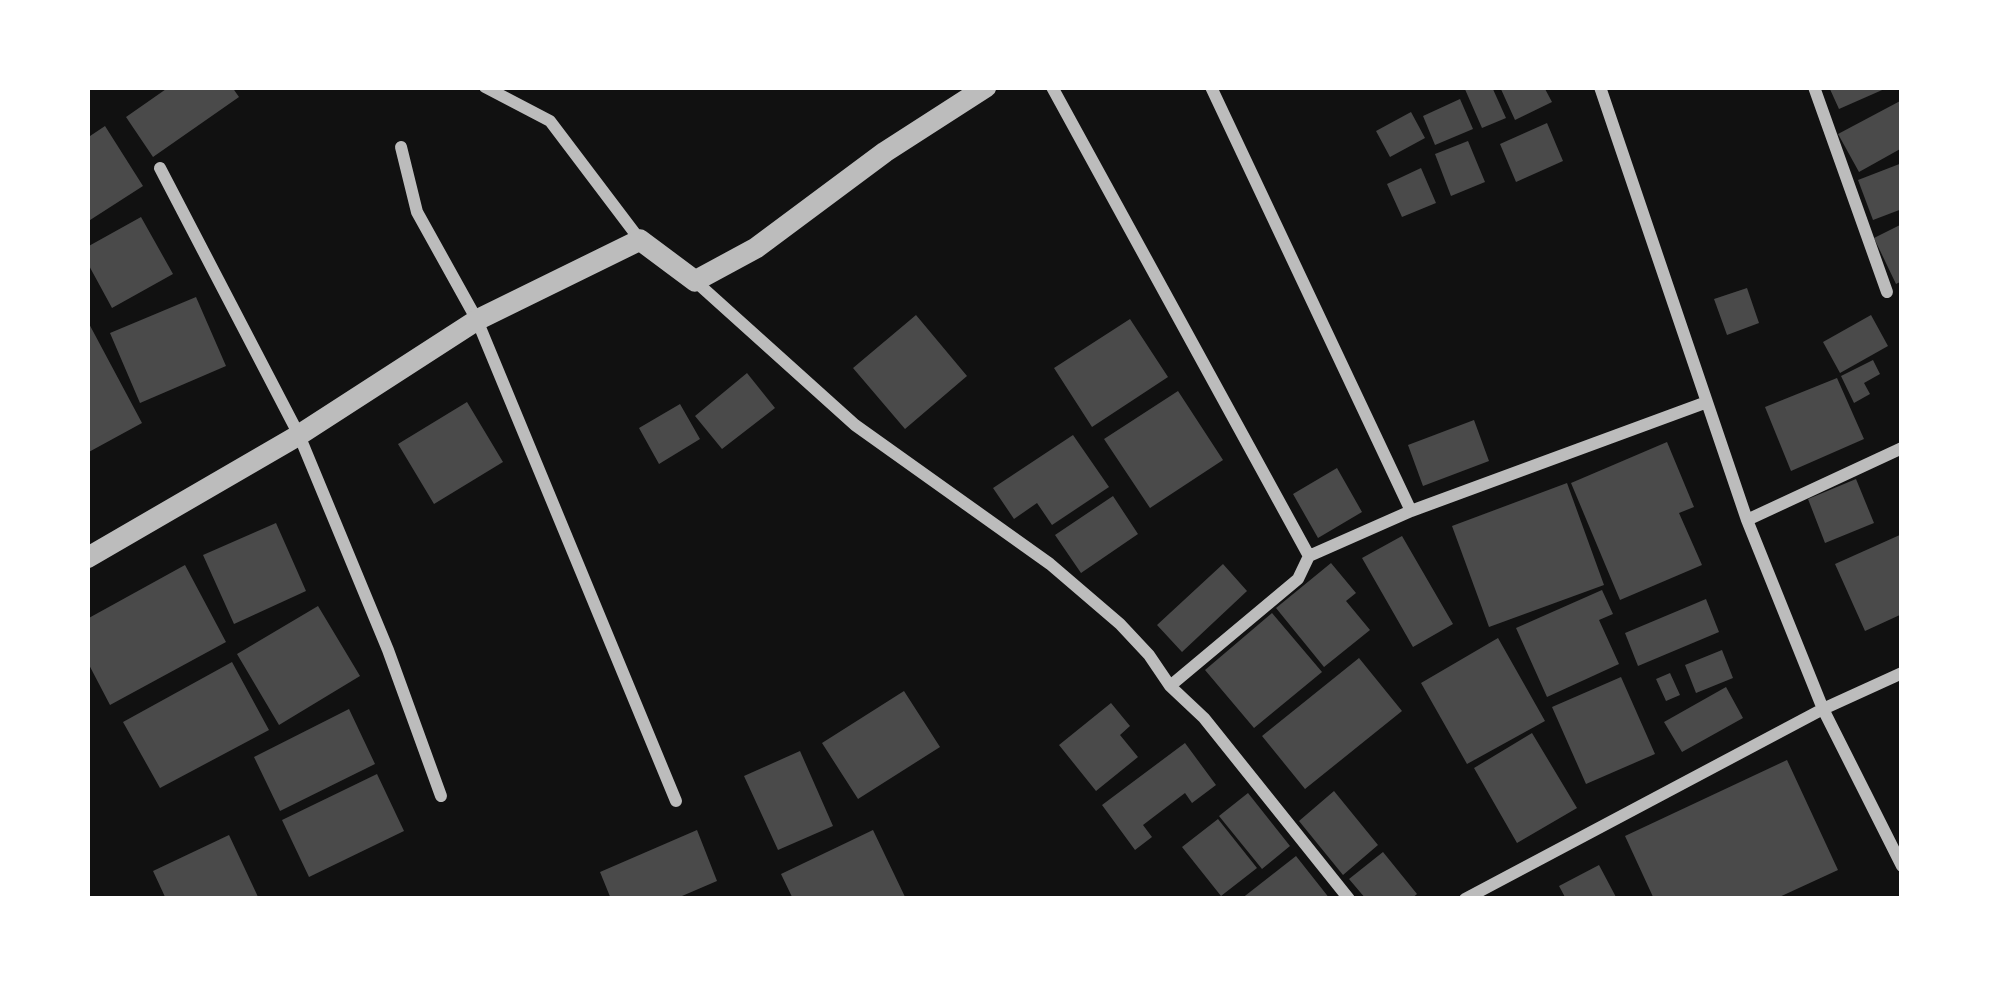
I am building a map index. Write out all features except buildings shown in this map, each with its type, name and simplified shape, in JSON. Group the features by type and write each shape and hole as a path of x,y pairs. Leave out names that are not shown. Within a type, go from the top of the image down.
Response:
{"street":[{"path":"485,87 550,122 640,240 695,281 855,425 1050,564 1103,609 1204,718 1349,899"},
{"path":"695,281 756,248 885,152 986,87"},
{"path":"1052,87 1309,556"},
{"path":"1211,87 1411,511"},
{"path":"1600,87 1747,520 1823,709 1902,866"},
{"path":"1814,87 1887,292"},
{"path":"401,147 417,212 477,320 676,802"},
{"path":"160,168 299,435 388,650 441,796"},
{"path":"87,558 299,435 477,320 640,240"},
{"path":"1170,686 1298,579 1309,556 1411,511 1707,402"},
{"path":"1747,520 1902,448"},
{"path":"1466,899 1823,709 1902,673"}]}
